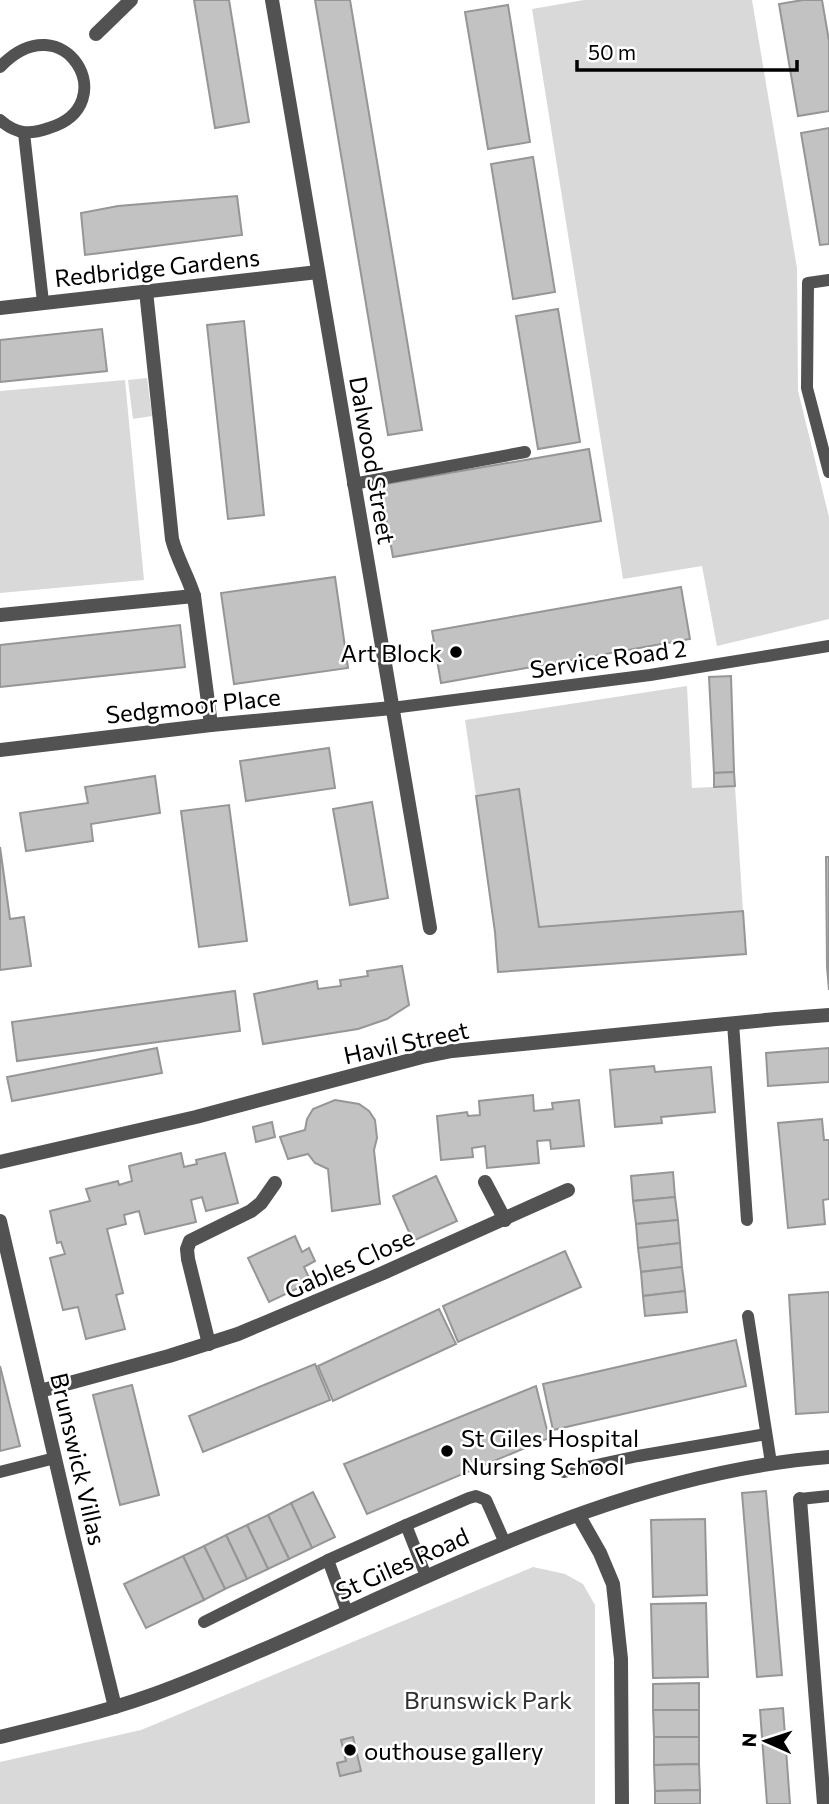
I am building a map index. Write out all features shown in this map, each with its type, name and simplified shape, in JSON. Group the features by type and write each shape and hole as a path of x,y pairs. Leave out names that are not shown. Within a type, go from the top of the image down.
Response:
{"street":[{"path":"96,34 131,0"},
{"name":"Dalwood Street","path":"272,0 430,928"},
{"name":"Redbridge Gardens","path":"0,308 318,272"},
{"path":"146,292 172,539 194,596 211,725"},
{"path":"0,615 194,596"},
{"name":"Sedgmoor Place","path":"0,750 211,725 392,708"},
{"name":"Havil Street","path":"0,1162 196,1117 452,1051 829,1015"},
{"path":"485,1182 505,1220"},
{"path":"209,1344 188,1259 190,1241 251,1211 261,1203 275,1184"},
{"name":"Gables Close","path":"40,1391 209,1344 276,1320 568,1190"},
{"name":"Brunswick Villas","path":"0,1221 116,1707"},
{"name":"St Giles Road","path":"0,1737 116,1707 173,1687 505,1542 644,1493 771,1463 829,1457"},
{"path":"800,1499 824,1804"},
{"path":"579,1516 600,1553 613,1584 621,1659 622,1804"}],"lane":[{"path":"0,67 24,48 47,43 62,46 82,71 85,91 77,110 55,127 24,133 14,130 0,120"},
{"path":"24,133 43,302"},
{"path":"829,280 808,283 807,388 829,472"},
{"path":"353,484 525,452"},
{"name":"Service Road 2","path":"392,708 650,675 829,646"},
{"path":"733,1023 747,1220"},
{"path":"748,1316 771,1463"},
{"path":"564,1472 766,1434"},
{"path":"0,1472 55,1458"},
{"path":"204,1622 328,1560 476,1496 486,1500 505,1542"},
{"path":"800,1499 829,1496"},
{"path":"406,1525 426,1576"},
{"path":"328,1560 347,1612"}],"green space":[{"path":"584,0 752,0 797,268 798,391 829,517 829,619 717,646 702,566 623,579 532,9"},
{"path":"147,378 152,416 133,419 128,380"},
{"path":"125,380 144,580 0,593 0,391"},
{"path":"687,686 692,788 735,786 743,911 539,927 519,790 476,796 465,720"},
{"name":"Brunswick Park","path":"533,1567 565,1574 583,1584 595,1605 595,1804 0,1804 0,1762 141,1730"}],"building":[{"path":"194,0 229,0 249,122 215,128"},
{"path":"315,0 350,0 422,430 388,435"},
{"path":"822,0 829,41 829,111 798,116 779,4"},
{"path":"508,5 530,142 488,149 465,12"},
{"path":"829,128 829,244 820,245 801,133"},
{"path":"533,157 555,292 513,299 491,164"},
{"path":"237,196 242,235 85,255 81,213 118,206"},
{"path":"558,309 580,442 538,449 516,316"},
{"path":"244,321 264,515 228,519 207,325"},
{"path":"102,329 107,371 0,382 0,340"},
{"path":"589,449 601,521 393,557 380,485"},
{"path":"335,577 348,668 234,684 221,593"},
{"path":"681,587 690,639 441,683 432,631"},
{"path":"180,625 185,667 0,687 0,645"},
{"path":"731,676 734,772 714,773 709,677"},
{"path":"329,748 335,788 246,801 240,761"},
{"path":"734,772 735,786 714,787 714,773"},
{"path":"155,776 160,813 91,824 93,841 26,851 20,813 88,803 85,787"},
{"path":"519,789 539,927 743,911 746,954 498,972 476,796"},
{"path":"372,802 388,898 350,905 333,809"},
{"path":"229,805 247,941 199,947 181,811"},
{"path":"0,847 10,919 24,917 31,966 0,970"},
{"path":"826,857 829,857 829,990 827,967"},
{"path":"402,966 409,1005 387,1019 358,1029 263,1044 254,994 317,981 318,989 341,986 340,980 368,976 367,971"},
{"path":"235,991 240,1031 17,1061 12,1022"},
{"path":"157,1048 162,1073 12,1101 7,1077"},
{"path":"829,1048 829,1082 768,1086 766,1053"},
{"path":"654,1066 655,1072 711,1067 715,1112 661,1117 662,1123 615,1127 610,1070"},
{"path":"533,1095 534,1111 553,1109 552,1103 579,1100 584,1146 551,1149 550,1140 537,1141 539,1163 487,1168 485,1146 472,1148 473,1157 441,1160 437,1116 467,1112 468,1116 480,1115 479,1101"},
{"path":"335,1100 359,1104 369,1111 375,1120 377,1138 374,1150 380,1204 332,1211 328,1169 315,1163 308,1154 288,1159 280,1137 305,1130 313,1109"},
{"path":"822,1119 824,1140 829,1140 829,1199 823,1200 825,1224 788,1228 778,1123"},
{"path":"272,1122 275,1137 256,1142 253,1127"},
{"path":"181,1153 184,1167 197,1164 196,1160 225,1153 238,1203 206,1211 202,1197 191,1200 196,1222 145,1234 139,1211 124,1215 126,1224 107,1229 123,1293 116,1295 125,1329 86,1339 78,1307 63,1310 50,1258 65,1254 61,1242 57,1243 50,1211 90,1201 86,1189 118,1181 119,1185 132,1181 129,1166"},
{"path":"673,1172 675,1197 633,1201 631,1176"},
{"path":"436,1176 457,1221 413,1241 393,1196"},
{"path":"675,1197 678,1220 636,1224 633,1201"},
{"path":"678,1220 680,1243 638,1248 636,1224"},
{"path":"295,1236 302,1252 309,1248 315,1261 304,1267 311,1282 269,1302 248,1258"},
{"path":"680,1243 682,1267 641,1272 638,1248"},
{"path":"565,1251 581,1287 458,1342 443,1306"},
{"path":"682,1267 685,1291 643,1296 641,1272"},
{"path":"685,1291 687,1312 645,1316 643,1296"},
{"path":"829,1292 829,1412 796,1414 789,1295"},
{"path":"439,1309 456,1344 333,1401 318,1366"},
{"path":"736,1340 746,1386 553,1430 543,1384"},
{"path":"315,1364 330,1400 203,1452 189,1416"},
{"path":"0,1366 20,1446 0,1451"},
{"path":"132,1385 159,1495 120,1505 93,1395"},
{"name":"St Giles Hospital Nursing School","path":"536,1386 549,1438 367,1514 344,1464"},
{"path":"766,1491 782,1675 757,1677 742,1493"},
{"path":"313,1492 335,1537 312,1548 291,1503"},
{"path":"291,1503 312,1548 289,1559 268,1515"},
{"path":"268,1515 289,1559 268,1569 247,1525"},
{"path":"705,1519 707,1595 653,1597 651,1520"},
{"path":"247,1525 268,1569 247,1579 226,1535"},
{"path":"226,1535 247,1579 225,1589 204,1546"},
{"path":"204,1546 225,1589 204,1600 183,1556"},
{"path":"183,1556 204,1600 146,1628 124,1584"},
{"path":"706,1603 708,1677 653,1678 651,1604"},
{"path":"699,1683 699,1710 653,1710 653,1684"},
{"path":"783,1708 790,1804 767,1804 760,1710"},
{"path":"653,1710 699,1710 699,1737 654,1737"},
{"name":"outhouse gallery","path":"353,1737 361,1771 340,1776 337,1763 346,1761 341,1740"},
{"path":"654,1737 699,1737 699,1764 654,1765"},
{"path":"699,1764 700,1790 655,1791 654,1765"},
{"path":"700,1790 700,1804 655,1804 655,1791"}],"place":[{"name":"Art Block","path":"456,652"},
{"name":"St Giles Hospital Nursing School","path":"447,1451"},
{"name":"outhouse gallery","path":"350,1750"}]}
